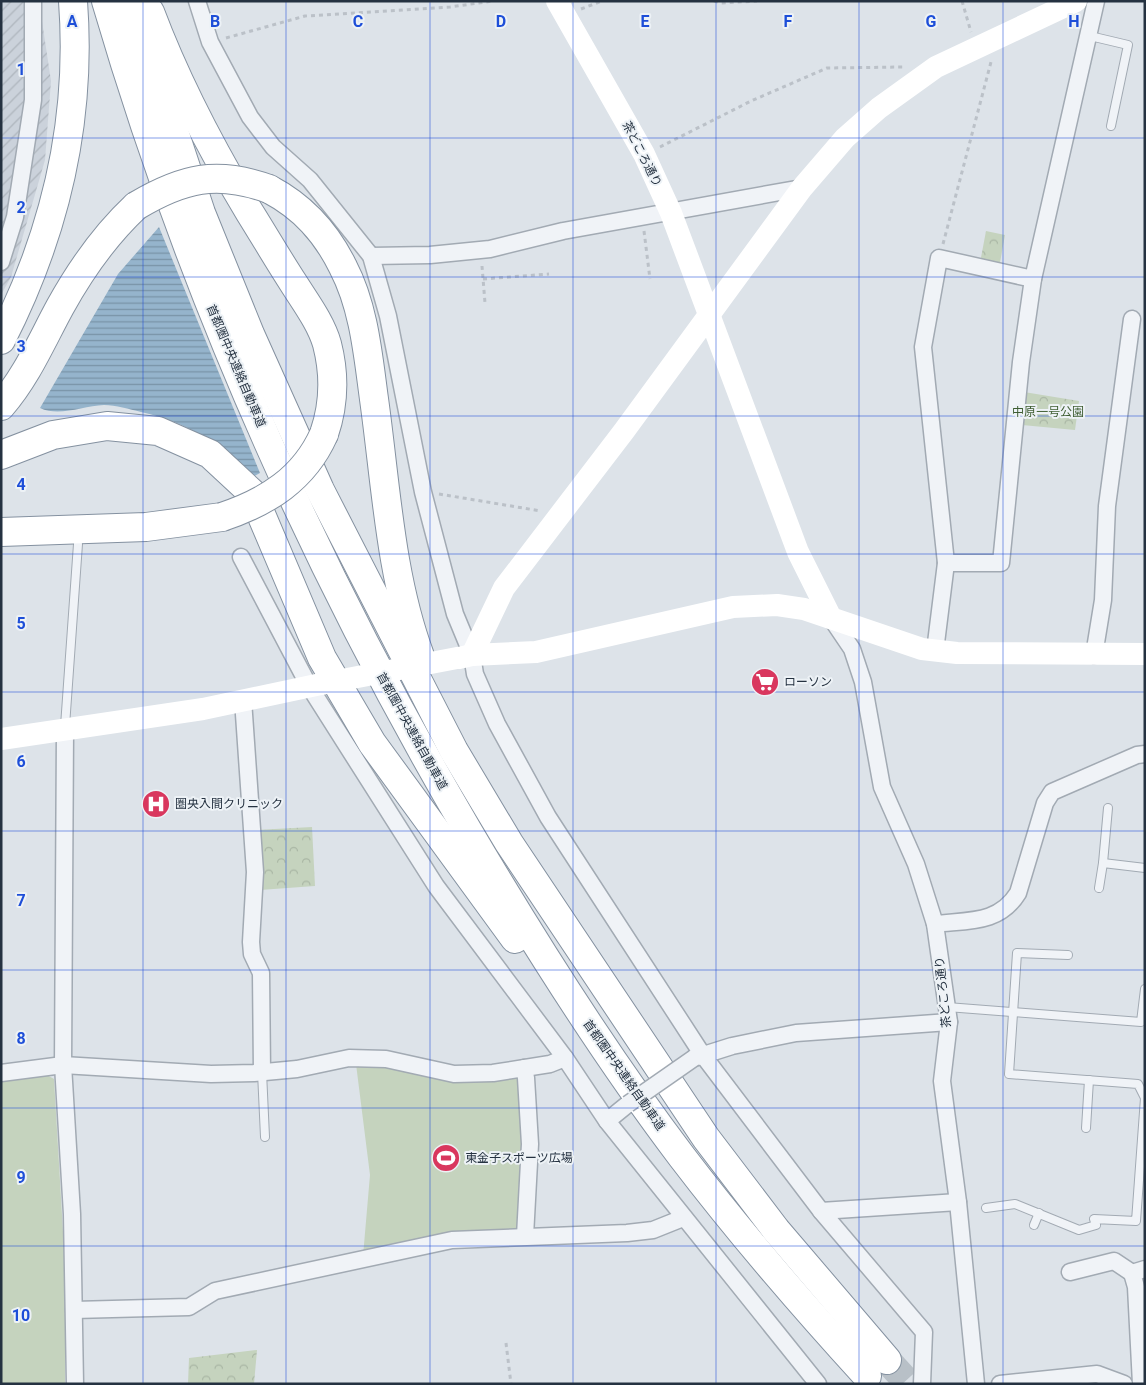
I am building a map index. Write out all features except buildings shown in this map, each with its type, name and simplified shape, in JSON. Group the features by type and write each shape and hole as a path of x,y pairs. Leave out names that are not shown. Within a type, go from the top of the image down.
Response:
{"highway":[{"path":"1,340 36,263 62,175 74,94 75,32 73,1"},
{"name":"首都圏中央連絡自動車道","path":"106,1 122,58 178,220 225,344 297,506 359,634 424,756 542,953 595,1035 682,1157 816,1319 877,1368 706,1138 509,843 454,751 320,490 250,334 201,213 131,1"},
{"path":"1,532 146,527 222,517 250,508 280,490 302,470 316,451 329,418 332,397 332,374 326,344 313,314 248,210 195,111 146,1"},
{"path":"1,406 33,359 84,267 110,230 136,206 161,191 196,179 225,177 248,181 291,200 310,216 326,237 344,268 360,314 368,354 398,571 409,626 454,751"},
{"path":"1,456 53,434 107,426 158,431 210,454 252,493 322,658 372,743 471,881 682,1157"}],"street":[{"path":"2,260 15,217 33,100 33,1"},
{"path":"197,1 210,42 250,117 273,147 310,180 371,256 388,316 423,492 464,656 476,674 497,724 548,817 698,1056 821,1211 924,1332 922,1384"},
{"name":"茶どころ通り","path":"557,1 644,154 670,213 798,552 831,618 855,657 863,682 882,787 916,864 935,924 948,1014 942,1082 958,1202 976,1384"},
{"path":"464,656 504,588 562,514 802,188 845,138 879,108 936,67 977,46 1076,1"},
{"path":"946,563 1001,563 1021,362 1033,279 1090,36 1096,1"},
{"path":"371,256 430,255 480,250 555,233 802,188"},
{"path":"935,651 946,563 923,347 939,258 1033,279"},
{"path":"1094,655 1103,600 1107,506 1132,319"},
{"path":"241,557 315,685 436,886 565,1058 607,1121 818,1384"},
{"path":"1,739 65,731 243,700 464,656 536,652 733,607 777,605 804,609 872,633 935,651 1094,655 1145,654"},
{"path":"243,700 255,872 251,942 252,954 261,973 262,1072"},
{"path":"65,731 63,1065 72,1214 75,1384"},
{"path":"935,924 982,919 1000,913 1011,905 1018,893 1040,819 1052,792 1138,755 1145,754"},
{"path":"607,1121 628,1104 698,1056 796,1033 948,1014"},
{"path":"1,1073 63,1065 210,1074 262,1072 297,1069 349,1058 386,1059 454,1074 492,1073 550,1064 565,1058"},
{"path":"524,1068 530,1144 525,1236"},
{"path":"821,1211 958,1202"},
{"path":"74,1310 189,1307 215,1291 452,1240 627,1233 653,1230 683,1218"},
{"path":"1070,1272 1114,1261 1138,1271 1136,1287 1141,1384"},
{"path":"1000,1384 1097,1374 1124,1384"}],"lane":[{"path":"1090,36 1128,45 1111,126"},
{"path":"65,731 78,544"},
{"path":"1100,888 1108,808"},
{"path":"1103,864 1145,868"},
{"path":"986,1208 1015,1204 1079,1230 1096,1225 1094,1219 1136,1225 1145,1098 1138,1084 1009,1074 1017,953 1068,955"},
{"path":"948,1014 1014,1012 1141,1022 1145,989"},
{"path":"262,1072 266,1137"},
{"path":"1086,1128 1089,1080"},
{"path":"1034,1226 1039,1214"}],"path":[{"path":"210,42 305,16 450,7 493,1"},
{"path":"714,1 721,3 757,1"},
{"path":"962,1 977,46"},
{"path":"939,258 997,37"},
{"path":"644,154 751,100 827,68 936,67"},
{"path":"643,218 650,279"},
{"path":"480,250 485,303"},
{"path":"483,279 549,274"},
{"path":"423,492 562,514"},
{"path":"506,1343 511,1384"}],"shaded area":[{"path":"1,1 39,1 51,81 45,160 11,277 1,295"}],"green space":[{"path":"986,231 1005,235 999,268 980,263"},
{"name":"中原一号公園","path":"1024,392 1079,401 1075,430 1022,425"},
{"path":"312,827 315,886 260,890 256,830"},
{"name":"東金子スポーツ広場","path":"356,1064 521,1077 525,1140 521,1227 515,1234 363,1256 370,1175"},
{"path":"47,1075 54,1079 65,1266 65,1384 1,1384 1,1080"},
{"path":"257,1350 254,1384 188,1384 189,1358"}],"water":[{"path":"159,227 260,473 251,478 214,444 189,428 175,422 109,405 63,411 40,408 118,274"}],"tunnel":[{"path":"887,1360 909,1384"}],"place":[{"name":"ローソン","path":"765,682"},
{"name":"圏央入間クリニック","path":"156,804"},
{"name":"東金子スポーツ広場","path":"446,1158"}]}
